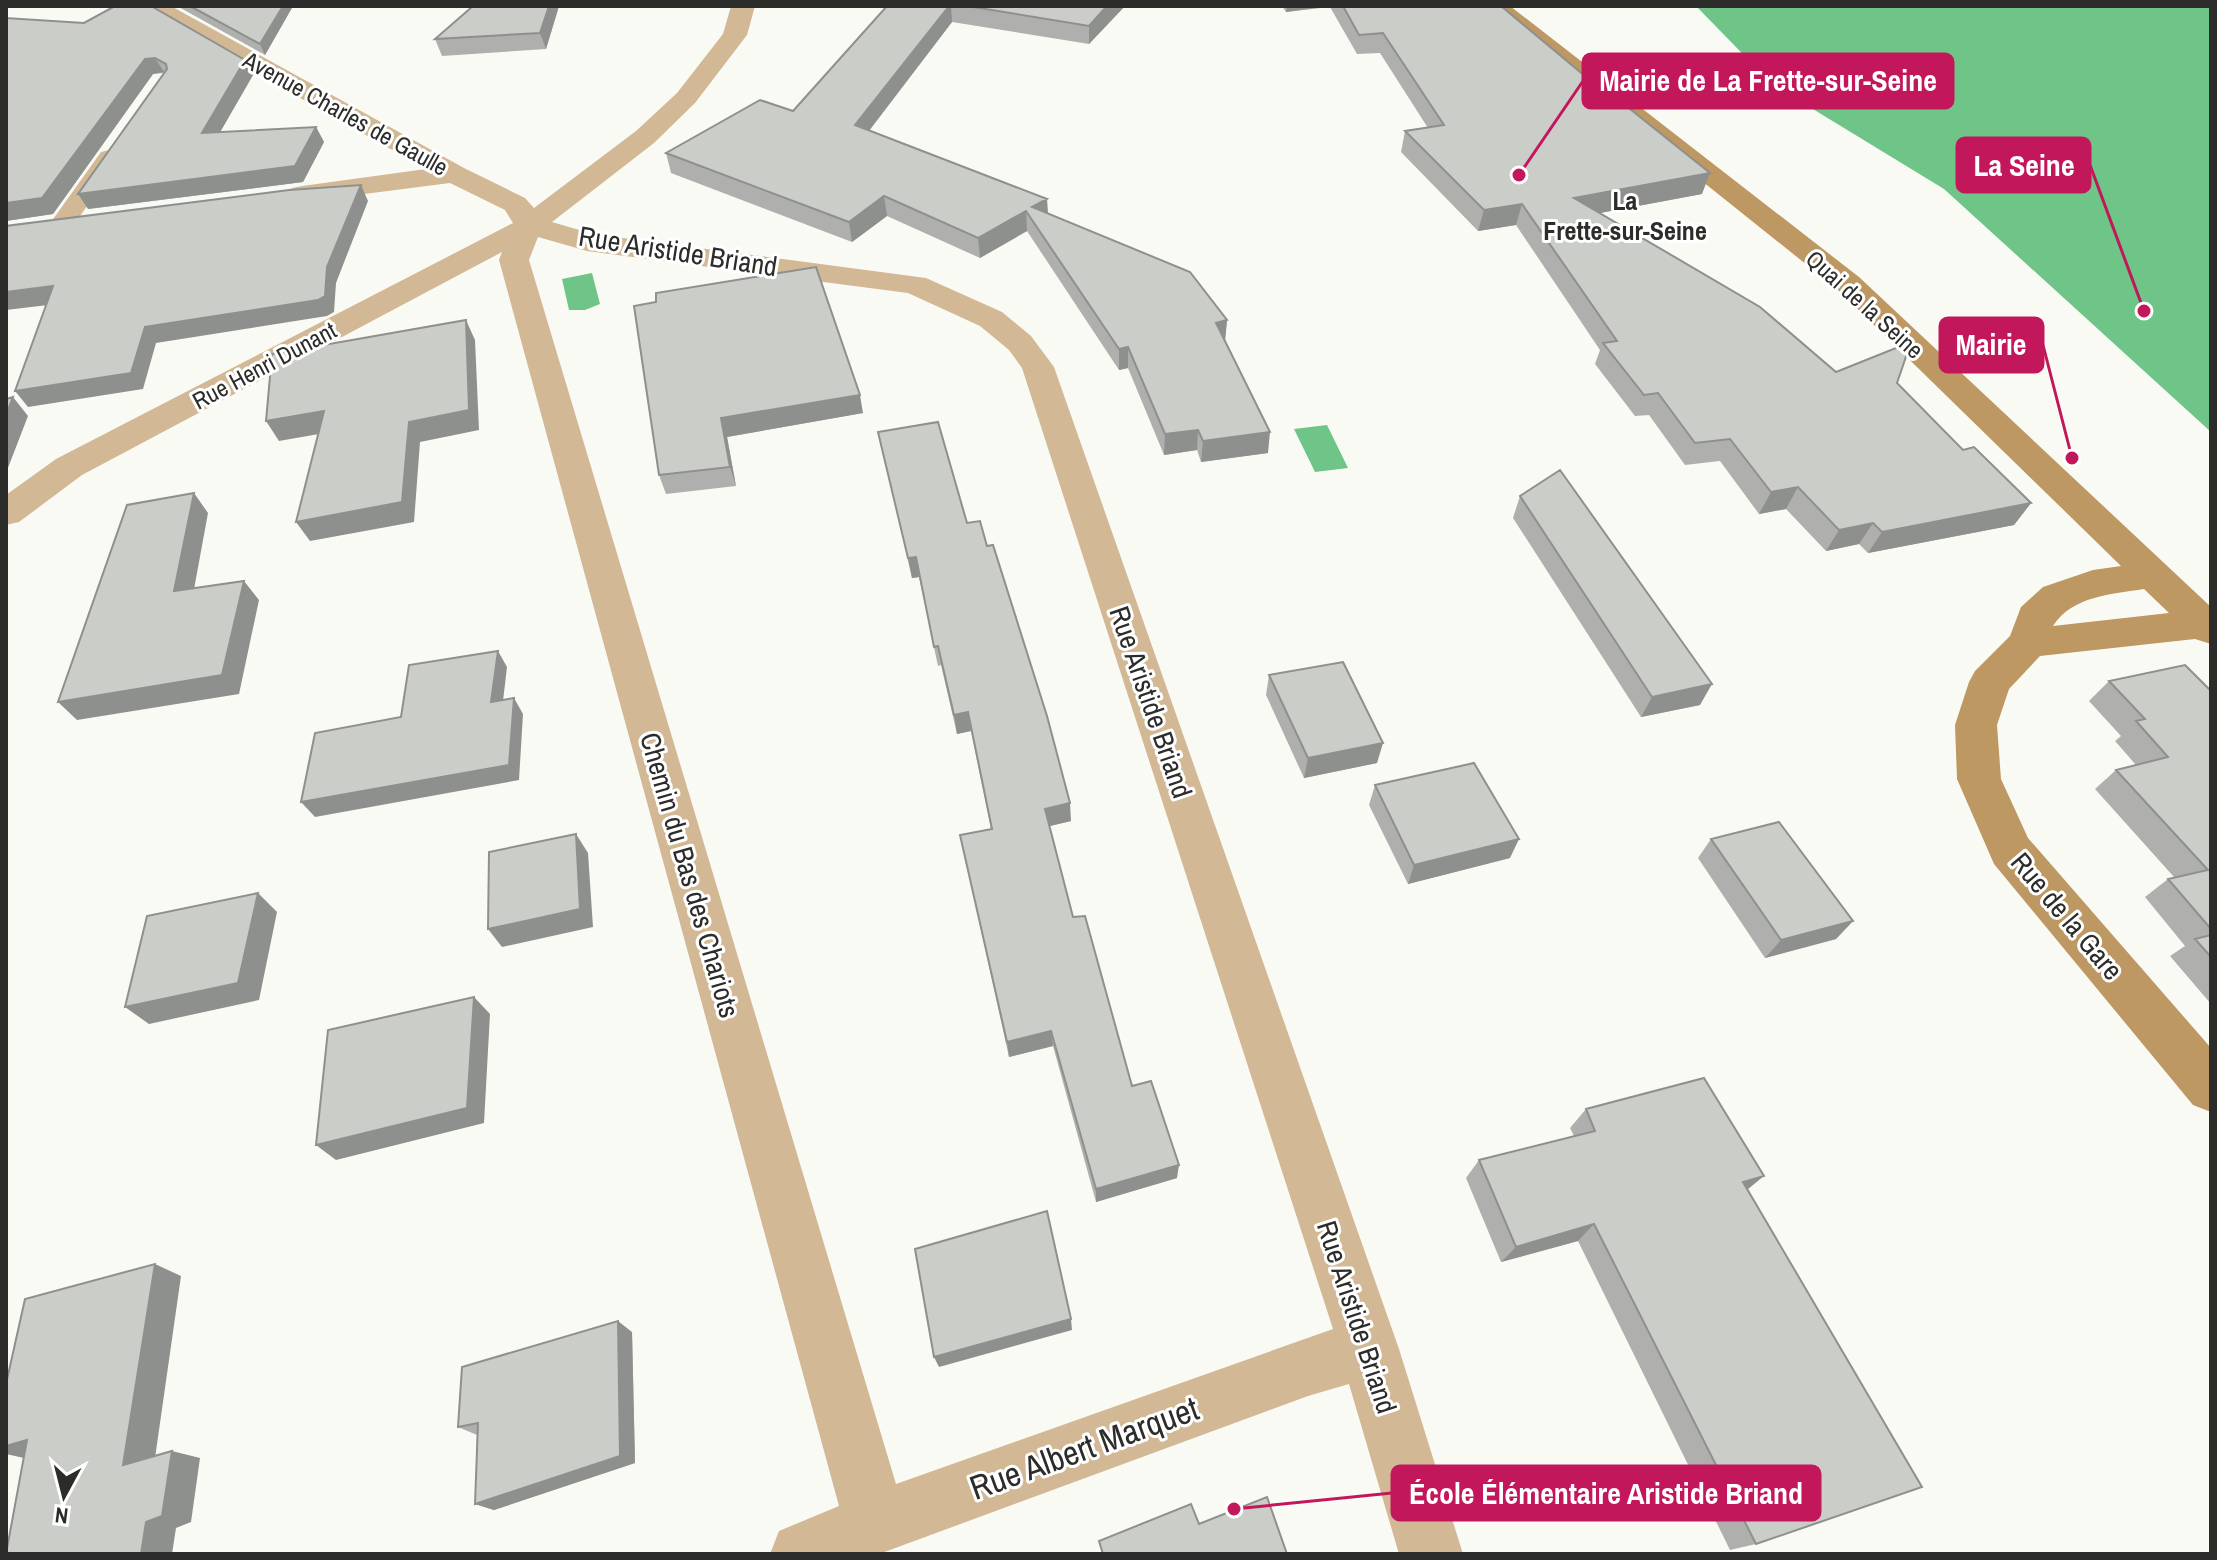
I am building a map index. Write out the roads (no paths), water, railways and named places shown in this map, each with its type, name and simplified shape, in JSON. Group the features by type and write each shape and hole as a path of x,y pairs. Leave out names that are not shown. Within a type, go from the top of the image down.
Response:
{"street":[{"name":"Avenue Charles de Gaulle","path":"154,6 454,174 515,204 526,217 528,227"},
{"name":"Rue Henri Dunant","path":"6,513 69,467 528,227 645,137 686,98 735,35 743,6"},
{"name":"Quai de la Seine","path":"1495,6 1848,283 2208,627"},
{"path":"271,198 454,174"},
{"path":"46,228 101,222"},
{"name":"Rue Aristide Briand","path":"528,227 564,233 587,242 915,285 991,319 1020,343 1038,367 1369,1349 1431,1554"},
{"name":"Chemin du Bas des Chariots","path":"528,227 514,260 876,1523"},
{"name":"Rue de la Gare","path":"2152,574 2093,584 2057,597 2035,617 2029,642 1990,682 1976,725 1979,779 2010,850 2211,1087"},
{"path":"2029,642 2208,627"},
{"name":"Rue Albert Marquet","path":"802,1554 876,1523 1308,1366 1369,1349"}],"lane":[{"path":"46,228 120,142"}],"place":[{"name":"Mairie de La Frette-sur-Seine","path":"1519,175"},
{"name":"La Seine","path":"2144,311"},
{"name":"Mairie","path":"2072,458"},
{"name":"École Élémentaire Aristide Briand","path":"1234,1509"}],"district":[{"name":"La Frette-sur-Seine","path":"1625,215"}]}
